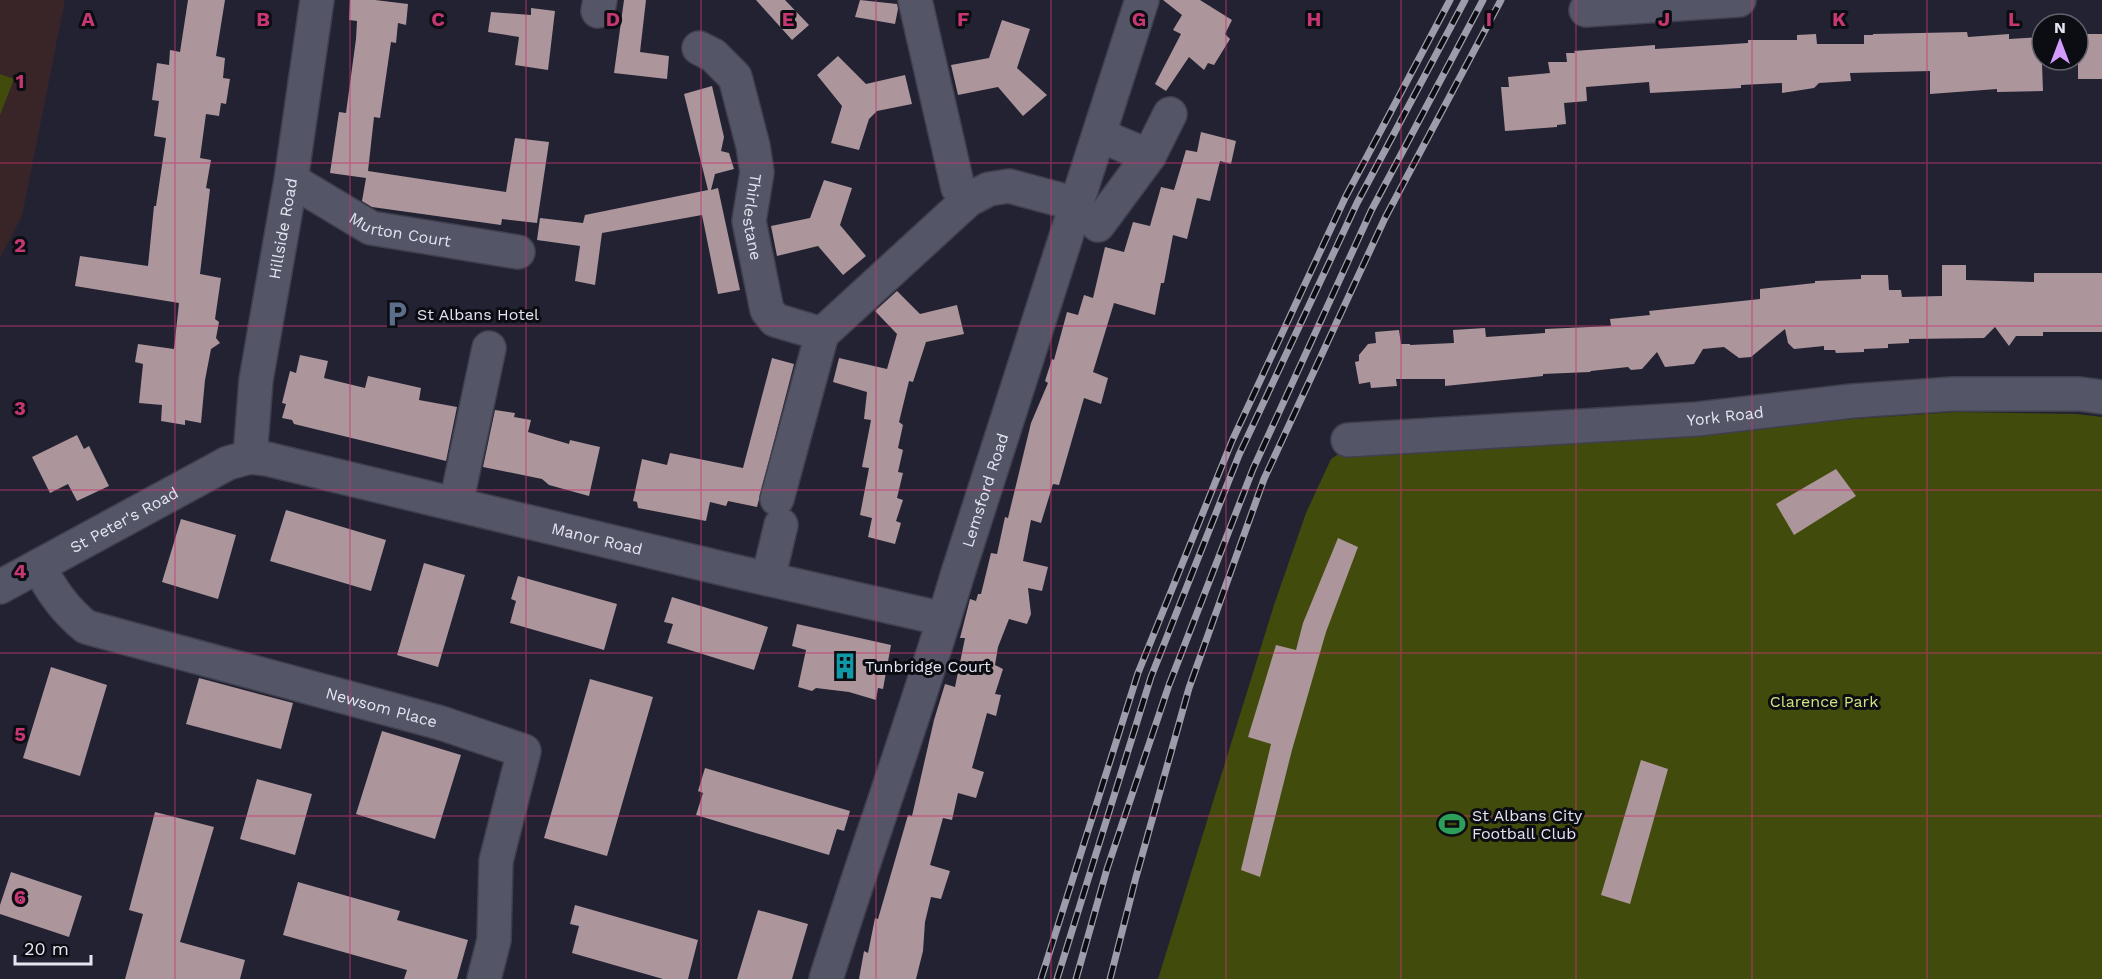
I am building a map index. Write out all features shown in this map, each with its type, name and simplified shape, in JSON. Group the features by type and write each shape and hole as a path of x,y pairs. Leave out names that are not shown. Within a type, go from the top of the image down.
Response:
{"street":[{"name":"Hillside Road","path":"250,457 256,380 291,180 317,0"},
{"path":"915,0 958,188 968,200"},
{"name":"Lemsford Road","path":"826,979 851,898 930,669 944,619 1087,215 1099,135 1142,0"},
{"path":"1586,10 1739,0"},
{"name":"Thirlestane","path":"699,48 713,55 735,77 753,146 757,172 748,221 767,310 775,320 822,334"},
{"path":"768,579 779,512 822,334 968,200 989,189 1009,186 1087,215 1149,156 1170,114"},
{"path":"1099,135 1149,156"},
{"name":"Murton Court","path":"291,180 371,228 518,252"},
{"path":"456,504 489,348"},
{"name":"York Road","path":"1348,440 1698,419 1852,401 1941,395 2080,394 2102,397"},
{"name":"Manor Road","path":"250,457 267,459 944,619"},
{"name":"St Peter's Road","path":"0,587 228,463 250,457"},
{"name":"Newsom Place","path":"39,566 50,588 69,613 86,627 441,723 524,751 496,861 494,940 484,979"}],"shaded area":[{"path":"0,0 65,0 22,216 0,258"}],"green space":[{"path":"0,74 14,79 0,115"},
{"name":"Clarence Park","path":"1956,412 2077,414 2102,417 2102,979 1158,979 1274,605 1306,513 1331,459 1340,453 1682,436 1853,419"}],"building":[{"path":"188,0 225,0 216,56 225,58 223,78 230,79 226,104 221,103 219,116 206,114 200,158 211,160 206,188 210,189 200,274 221,278 215,319 219,322 216,338 220,343 211,349 201,423 185,420 185,425 161,421 162,405 139,403 143,364 135,362 138,344 174,349 179,303 75,286 80,256 148,266 154,206 156,206 166,138 154,136 159,101 152,100 157,63 169,65 170,50 180,52"},
{"path":"350,0 408,4 406,25 398,23 396,43 391,42 380,118 374,117 368,171 506,192 515,138 549,142 537,223 502,219 501,225 372,207 362,201 366,178 330,173 339,112 346,113 356,39 357,21 349,20"},
{"path":"624,0 646,0 640,52 669,56 667,79 614,73"},
{"path":"756,0 785,0 809,25 792,40"},
{"path":"860,0 897,4 895,24 855,17"},
{"path":"1163,0 1200,0 1232,20 1225,34 1230,39 1214,65 1208,63 1204,70 1189,57 1166,91 1155,84 1181,34 1173,30 1182,15"},
{"path":"531,8 555,11 548,70 515,65 519,37 488,32 491,12 531,15"},
{"path":"1002,20 1030,29 1017,68 1047,95 1023,116 998,87 958,95 951,65 989,58"},
{"path":"1967,32 1968,37 2009,34 2009,39 2030,38 2030,72 2042,72 2043,91 1997,92 1997,89 1930,94 1930,71 1850,73 1851,81 1819,83 1814,88 1782,93 1782,83 1741,85 1741,88 1650,93 1649,82 1586,87 1587,101 1564,103 1566,124 1557,125 1557,127 1505,131 1501,87 1509,87 1508,77 1550,73 1548,62 1567,62 1566,53 1655,45 1655,49 1748,43 1748,40 1797,40 1797,35 1816,34 1817,44 1864,44 1864,35"},
{"path":"2090,34 2102,34 2102,79 2078,79 2078,72 2090,72"},
{"path":"838,56 866,84 905,75 912,104 877,111 869,119 859,150 831,143 842,106 817,75"},
{"path":"712,86 724,137 721,151 729,153 734,169 715,174 711,190 718,188 740,290 718,294 702,215 602,233 595,285 575,281 580,246 537,240 540,218 583,223 585,215 708,190 684,94"},
{"path":"1201,132 1236,141 1231,164 1220,161 1210,201 1197,198 1187,239 1173,235 1155,315 1114,303 1093,372 1108,378 1101,404 1084,398 1059,485 1053,484 1041,523 1031,520 1023,561 1048,567 1042,591 1028,588 1031,614 1027,624 1009,619 998,647 995,665 1003,669 995,694 1001,695 996,716 987,713 972,768 984,772 976,798 958,793 952,820 943,818 930,865 950,871 941,899 931,897 925,922 923,951 916,979 859,979 864,951 868,953 875,918 878,919 908,815 912,816 934,720 945,684 955,687 965,638 960,638 970,599 976,601 978,594 981,594 991,553 997,554 1031,423 1048,383 1045,381 1052,359 1054,360 1067,312 1078,315 1084,295 1093,298 1105,247 1124,252 1133,222 1150,226 1161,187 1174,190 1186,150 1197,152"},
{"path":"824,180 852,188 840,225 866,256 843,275 818,246 777,256 771,226 810,218"},
{"path":"1942,265 1966,265 1966,280 2034,282 2034,273 2102,273 2102,332 2043,332 2043,336 2016,336 2009,346 1995,327 1984,338 1909,339 1909,343 1888,344 1888,348 1836,353 1835,350 1824,350 1824,346 1794,349 1788,343 1785,329 1751,357 1739,358 1724,347 1703,349 1694,364 1665,367 1657,352 1642,369 1631,370 1628,367 1590,372 1543,374 1543,376 1445,386 1445,379 1396,379 1397,386 1371,388 1370,382 1359,384 1355,362 1359,361 1359,355 1368,344 1376,343 1375,332 1399,330 1401,344 1410,345 1454,343 1453,330 1485,328 1486,337 1545,333 1545,329 1611,326 1610,319 1650,315 1649,311 1760,299 1760,289 1815,283 1815,281 1861,279 1861,275 1888,275 1889,290 1901,290 1902,297 1942,296"},
{"path":"897,291 920,314 957,305 964,334 926,342 913,382 909,381 899,422 903,425 898,448 903,450 898,472 903,473 897,498 903,500 896,521 901,523 895,544 868,537 872,518 860,515 869,468 862,467 871,420 864,419 867,392 833,382 839,358 887,369 897,334 875,311"},
{"path":"300,355 328,361 324,378 365,388 368,376 421,388 419,400 457,407 446,461 294,424 292,420 282,418 286,404 282,403 290,371 296,373"},
{"path":"772,358 794,364 757,507 728,501 726,506 710,502 706,521 638,508 637,502 633,501 642,459 667,465 670,453 743,468"},
{"path":"495,410 515,413 514,417 531,420 528,432 569,444 570,440 600,447 589,496 549,485 542,479 483,467"},
{"path":"77,435 84,449 89,446 109,486 77,501 68,484 50,493 32,457"},
{"path":"1836,469 1856,496 1794,535 1776,504"},
{"path":"286,510 386,540 371,591 270,561"},
{"path":"181,519 236,535 218,599 162,582"},
{"path":"1338,538 1358,547 1326,632 1292,750 1260,877 1241,870 1271,744 1248,737 1276,645 1296,650 1303,623"},
{"path":"424,563 465,575 438,667 397,655"},
{"path":"518,576 617,604 604,650 510,623 516,601 511,599"},
{"path":"672,597 768,627 754,670 667,643 673,624 664,622"},
{"name":"Tunbridge Court","path":"797,624 891,645 883,689 878,688 876,700 849,692 816,688 812,691 798,687 806,650 792,646"},
{"path":"51,667 107,685 80,776 23,758"},
{"path":"199,678 293,703 281,749 186,724"},
{"path":"590,679 653,697 607,856 544,838"},
{"path":"382,731 461,755 435,839 356,814"},
{"path":"1641,760 1668,769 1630,904 1601,895"},
{"path":"705,768 850,811 844,831 837,829 829,855 696,815 703,793 698,791"},
{"path":"257,779 312,794 295,855 240,839"},
{"path":"155,812 214,827 180,942 245,960 240,979 125,979 143,914 129,910"},
{"path":"11,872 82,896 69,937 0,914 0,905"},
{"path":"298,882 400,911 397,920 468,940 457,979 404,979 407,970 283,935"},
{"path":"575,905 698,940 688,979 663,979 572,953 579,926 570,924"},
{"path":"758,910 808,924 792,979 737,979"}],"railway":[{"path":"1041,979 1138,673 1232,441 1345,198 1450,0"},
{"path":"1057,979 1151,677 1239,455 1357,203 1465,0"},
{"path":"1076,979 1107,869 1169,685 1253,469 1371,211 1483,0"},
{"path":"1110,979 1189,688 1264,479 1385,218 1501,0"}],"place":[{"name":"St Albans Hotel","path":"397,314"},
{"name":"Tunbridge Court","path":"845,666"},
{"name":"St Albans City Football Club","path":"1452,824"}]}
